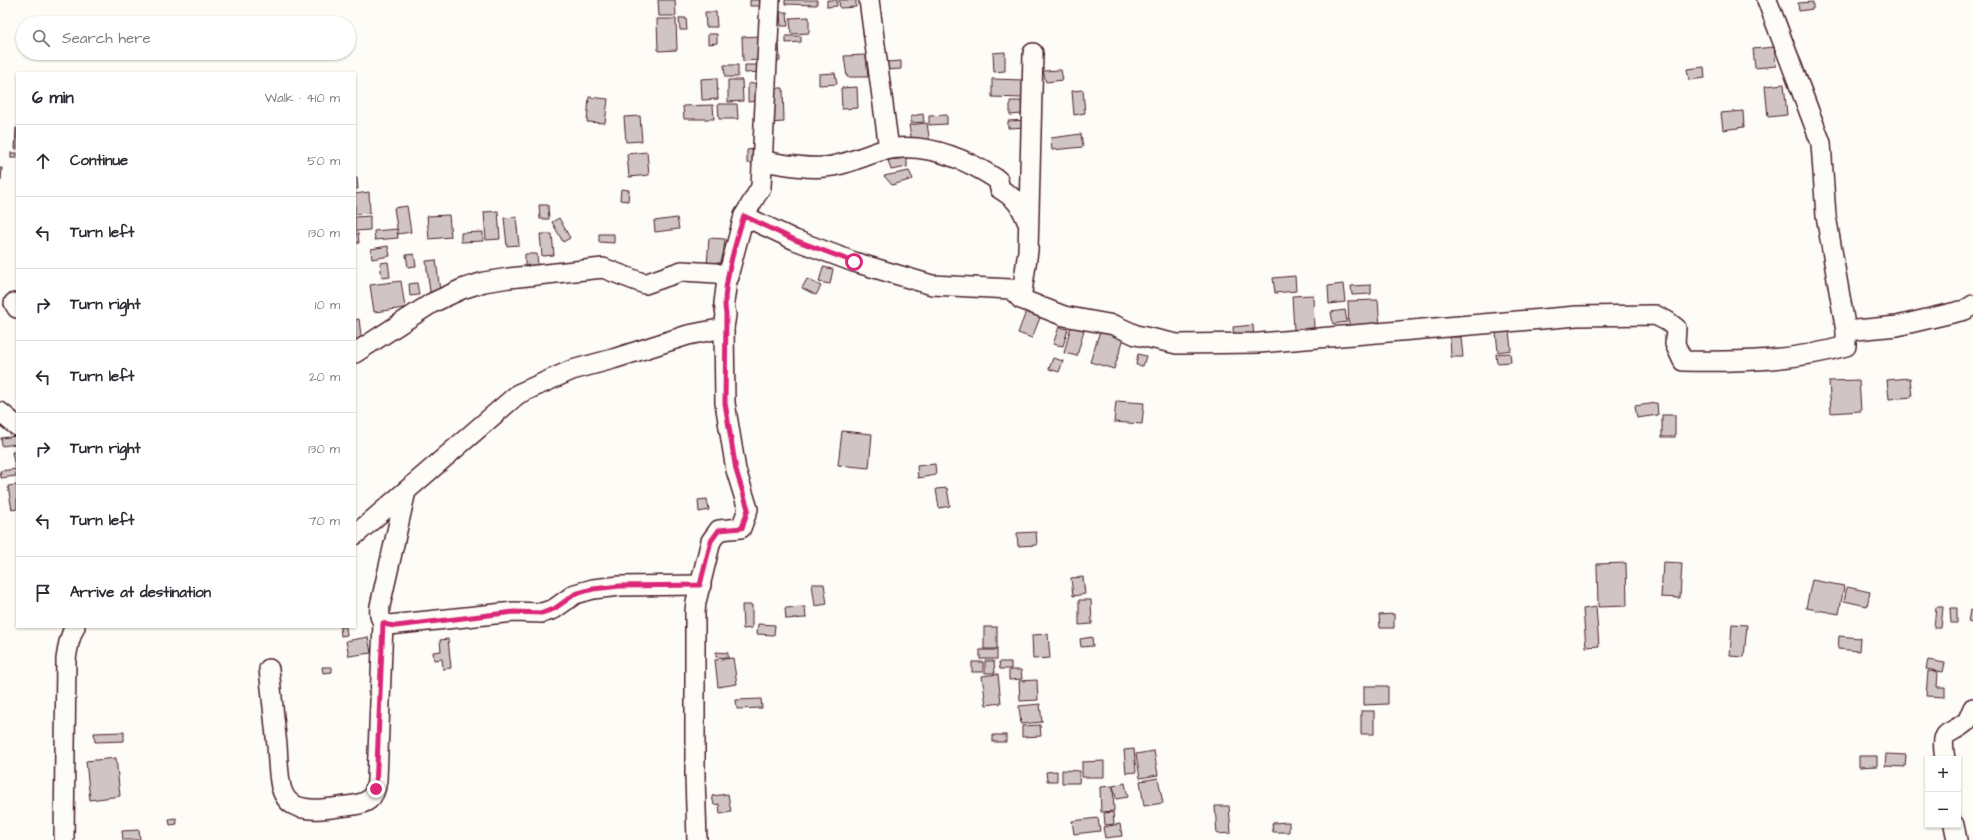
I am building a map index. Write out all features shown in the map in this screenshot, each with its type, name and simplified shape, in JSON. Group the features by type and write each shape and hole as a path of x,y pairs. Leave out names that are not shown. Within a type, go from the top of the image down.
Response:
{"street":[{"path":"697,840 695,612 711,541 719,530 742,528 748,509 736,470 725,403 724,328 726,314 724,303 728,279 744,216 761,187 770,0"},
{"path":"869,0 889,149"},
{"path":"744,216 795,240 854,262 932,285 1011,289 1022,299 1064,316 1114,325 1136,335 1177,344 1259,343 1577,316 1655,315 1667,321 1676,328 1675,344 1683,361 1708,362 1775,360 1821,353 1846,346 1846,331 1826,216 1821,143 1767,0"},
{"path":"1022,299 1028,251 1027,221 1033,53"},
{"path":"763,161 823,168 841,165 889,149 911,147 944,153 986,172 998,180 1000,189 1021,206 1027,221"},
{"path":"356,352 432,303 462,289 484,282 603,268 645,284 682,271 716,273 728,279"},
{"path":"1846,331 1897,326 1964,310 1973,305"},
{"path":"356,534 518,394 572,370 613,359 688,335 724,328"},
{"path":"0,412 16,425"},
{"path":"269,669 281,788 285,797 296,806 309,809 361,804 369,800 374,795 377,784 383,623 380,618 380,606 406,491"},
{"path":"383,623 396,626 514,612 542,613 554,609 575,594 593,589 620,586 700,585"},
{"path":"64,840 66,659 71,633 75,628"},
{"path":"1945,756 1943,746 1946,733 1967,722 1973,708"},
{"path":"1955,828 1957,840"}],"building":[{"path":"658,0 675,0 676,16 659,16"},
{"path":"750,0 761,0 762,6 750,6"},
{"path":"785,0 817,0 817,5 785,4"},
{"path":"827,0 837,0 837,6 827,7"},
{"path":"839,0 856,0 856,7 840,8"},
{"path":"1813,2 1813,9 1799,11 1798,3"},
{"path":"705,12 716,12 717,27 706,27"},
{"path":"780,12 787,12 788,26 781,26"},
{"path":"809,17 809,33 791,34 790,18"},
{"path":"679,18 686,18 687,30 680,30"},
{"path":"657,19 676,19 677,50 658,51"},
{"path":"708,34 717,34 717,43 708,44"},
{"path":"761,36 762,60 743,61 742,37"},
{"path":"786,36 801,36 801,42 786,43"},
{"path":"767,42 779,42 780,61 767,61"},
{"path":"1774,47 1776,66 1755,68 1753,49"},
{"path":"1005,52 1005,71 994,72 993,53"},
{"path":"866,55 868,77 847,77 844,56"},
{"path":"901,61 901,69 886,70 886,62"},
{"path":"724,65 738,65 738,77 725,77"},
{"path":"745,65 759,65 760,72 745,73"},
{"path":"1704,67 1705,78 1689,80 1687,69"},
{"path":"1061,70 1063,80 1046,82 1043,71"},
{"path":"835,73 837,84 819,85 819,74"},
{"path":"717,78 718,99 702,100 701,79"},
{"path":"992,79 1024,80 1023,98 992,97"},
{"path":"728,80 742,80 743,101 728,102"},
{"path":"756,83 757,101 748,102 748,84"},
{"path":"1784,84 1787,115 1768,117 1765,86"},
{"path":"857,87 858,108 842,109 841,88"},
{"path":"769,88 783,88 784,122 770,123"},
{"path":"1083,90 1085,113 1074,115 1072,91"},
{"path":"589,97 608,99 605,123 587,122"},
{"path":"1010,101 1021,101 1022,114 1010,115"},
{"path":"718,104 737,104 738,119 719,119"},
{"path":"713,105 714,119 684,119 683,106"},
{"path":"1743,111 1744,127 1723,130 1721,113"},
{"path":"923,114 924,122 911,123 911,116"},
{"path":"947,115 947,124 929,125 929,116"},
{"path":"640,116 642,141 626,142 624,117"},
{"path":"1028,120 1029,127 1008,128 1008,121"},
{"path":"927,123 930,144 913,147 909,125"},
{"path":"16,128 16,149 15,149"},
{"path":"1081,134 1083,147 1052,150 1051,138"},
{"path":"755,149 755,163 747,163 747,150"},
{"path":"647,152 649,175 629,177 627,154"},
{"path":"11,153 16,153 16,158 11,158"},
{"path":"907,158 907,167 891,170 888,160"},
{"path":"0,168 2,168 1,180 0,179"},
{"path":"909,171 913,179 892,185 884,176"},
{"path":"356,178 357,178 358,189 356,189"},
{"path":"621,189 629,190 628,201 620,200"},
{"path":"369,192 370,213 356,214 356,194"},
{"path":"539,205 548,205 549,219 540,219"},
{"path":"407,206 411,232 398,234 394,208"},
{"path":"498,211 500,239 486,240 484,212"},
{"path":"449,215 451,237 429,239 427,216"},
{"path":"370,216 370,230 356,231 356,217"},
{"path":"516,217 519,245 507,246 504,218"},
{"path":"559,218 570,238 563,242 552,222"},
{"path":"677,218 679,229 655,232 654,221"},
{"path":"397,229 398,238 375,240 374,231"},
{"path":"483,232 483,241 461,242 461,233"},
{"path":"358,233 359,243 356,243 356,234"},
{"path":"540,234 552,234 554,255 542,256"},
{"path":"599,234 614,234 614,243 599,242"},
{"path":"709,238 725,239 722,267 707,266"},
{"path":"388,246 390,256 372,259 371,249"},
{"path":"414,254 416,266 408,267 406,255"},
{"path":"525,254 537,254 538,266 525,267"},
{"path":"436,260 440,291 430,292 426,261"},
{"path":"388,262 390,277 382,278 380,263"},
{"path":"823,267 833,269 830,284 819,282"},
{"path":"1295,276 1296,291 1275,293 1273,278"},
{"path":"807,279 821,286 816,295 802,288"},
{"path":"401,281 405,308 374,312 370,285"},
{"path":"417,283 419,295 410,296 409,284"},
{"path":"1343,284 1345,302 1329,304 1328,286"},
{"path":"1371,285 1371,294 1352,295 1351,286"},
{"path":"1313,295 1314,329 1294,330 1292,296"},
{"path":"1378,300 1380,328 1349,329 1348,301"},
{"path":"1027,309 1041,315 1032,338 1018,333"},
{"path":"1345,310 1347,322 1333,324 1331,312"},
{"path":"359,319 362,343 356,344 356,320"},
{"path":"1253,325 1254,338 1234,340 1233,327"},
{"path":"1071,326 1084,330 1077,356 1064,353"},
{"path":"1059,327 1068,329 1063,346 1053,344"},
{"path":"1101,328 1125,335 1114,369 1090,362"},
{"path":"1509,330 1511,350 1498,352 1496,332"},
{"path":"1450,337 1461,337 1463,357 1451,357"},
{"path":"1510,353 1511,362 1497,363 1496,354"},
{"path":"1138,354 1146,356 1143,366 1136,365"},
{"path":"1053,358 1063,361 1059,372 1049,369"},
{"path":"1910,378 1912,397 1889,399 1887,380"},
{"path":"1859,380 1861,411 1831,413 1829,381"},
{"path":"1116,401 1144,403 1142,424 1114,422"},
{"path":"1657,403 1658,415 1637,418 1635,406"},
{"path":"1662,415 1675,415 1675,437 1662,437"},
{"path":"842,431 872,434 869,468 838,465"},
{"path":"16,436 16,444 2,446 1,438"},
{"path":"12,452 16,452 15,467"},
{"path":"935,464 936,475 918,478 917,466"},
{"path":"16,469 16,476 1,478 0,471"},
{"path":"16,485 16,509 12,510 8,486"},
{"path":"947,488 950,506 939,508 936,489"},
{"path":"707,499 709,510 699,512 698,500"},
{"path":"1036,532 1037,545 1018,546 1017,533"},
{"path":"1663,562 1682,563 1680,598 1661,597"},
{"path":"1626,563 1627,606 1598,607 1597,564"},
{"path":"1083,577 1085,594 1073,596 1071,578"},
{"path":"1812,580 1844,586 1839,614 1806,608"},
{"path":"812,584 824,584 827,604 815,606"},
{"path":"1847,587 1870,592 1867,606 1844,601"},
{"path":"1079,600 1091,600 1092,624 1079,625"},
{"path":"742,605 752,605 752,628 743,629"},
{"path":"805,607 806,618 786,619 785,608"},
{"path":"1596,607 1599,646 1586,647 1583,609"},
{"path":"1936,607 1943,607 1941,628 1934,628"},
{"path":"1950,608 1957,608 1957,623 1951,623"},
{"path":"1970,610 1973,611 1973,623 1968,622"},
{"path":"1394,614 1394,628 1380,628 1379,615"},
{"path":"758,624 775,625 774,635 757,634"},
{"path":"1732,624 1747,625 1744,657 1730,656"},
{"path":"984,627 997,627 997,649 984,649"},
{"path":"340,628 346,628 347,635 341,636"},
{"path":"1048,634 1050,658 1033,659 1032,635"},
{"path":"1839,636 1860,638 1859,651 1838,649"},
{"path":"368,637 371,653 349,656 346,641"},
{"path":"1092,637 1093,646 1081,647 1080,639"},
{"path":"448,639 451,668 443,669 442,659 434,660 433,652 441,651 440,640"},
{"path":"980,650 997,650 997,659 980,659"},
{"path":"716,652 728,653 728,658 716,657"},
{"path":"733,658 737,684 718,687 715,660"},
{"path":"1928,660 1945,663 1943,672 1926,669"},
{"path":"985,661 994,661 995,673 985,673"},
{"path":"972,662 983,662 983,672 972,672"},
{"path":"999,662 1011,662 1011,669 1000,669"},
{"path":"322,667 332,667 332,672 323,673"},
{"path":"1009,670 1021,670 1022,679 1009,680"},
{"path":"1928,671 1938,672 1937,687 1945,687 1945,697 1926,696"},
{"path":"998,674 1001,703 986,705 982,676"},
{"path":"1037,680 1038,700 1020,701 1019,681"},
{"path":"1364,686 1388,686 1388,704 1364,705"},
{"path":"373,689 376,700 370,701 368,691"},
{"path":"761,699 762,708 737,709 736,700"},
{"path":"1040,704 1042,722 1021,724 1019,706"},
{"path":"1361,711 1374,711 1374,734 1361,734"},
{"path":"1040,725 1041,736 1022,737 1022,726"},
{"path":"124,732 124,741 95,742 94,733"},
{"path":"993,735 1006,735 1006,742 993,742"},
{"path":"1134,749 1136,772 1126,773 1124,750"},
{"path":"1154,751 1158,775 1140,778 1136,754"},
{"path":"1886,754 1906,755 1905,767 1885,766"},
{"path":"1859,756 1877,756 1877,766 1859,767"},
{"path":"116,758 120,796 90,800 86,761"},
{"path":"1104,761 1104,777 1082,777 1082,762"},
{"path":"1062,770 1080,771 1079,783 1062,783"},
{"path":"1057,771 1057,781 1047,781 1046,772"},
{"path":"1158,778 1163,803 1144,806 1140,781"},
{"path":"1125,783 1128,797 1116,799 1113,786"},
{"path":"1113,786 1114,811 1101,812 1100,787"},
{"path":"728,794 731,812 720,814 719,804 714,805 712,796"},
{"path":"1215,806 1229,806 1231,833 1217,834"},
{"path":"1113,812 1114,824 1105,825 1104,813"},
{"path":"176,818 177,824 170,825 169,819"},
{"path":"1098,818 1100,831 1074,834 1072,821"},
{"path":"1289,822 1289,832 1273,832 1272,823"},
{"path":"1120,824 1122,836 1105,838 1103,827"},
{"path":"139,830 140,840 123,840 122,831"}],"route":[{"path":"376,789 383,623 396,626 514,612 542,613 554,609 564,600 575,594 593,589 620,586 700,585 711,541 719,530 742,528 748,509 736,470 725,403 724,328 726,314 724,303 727,280 729,277 736,241 744,216 795,240 854,262"}]}
